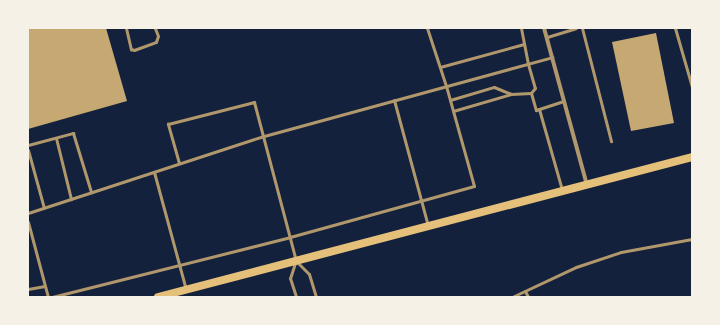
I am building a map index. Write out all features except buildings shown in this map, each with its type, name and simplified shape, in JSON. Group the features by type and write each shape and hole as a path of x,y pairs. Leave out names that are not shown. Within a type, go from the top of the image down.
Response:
{"main road":[{"path":"158,297 692,158"}],"street":[{"path":"544,28 587,185"}],"lane":[{"path":"126,28 131,49 134,50 156,42 158,36 155,28"},
{"path":"52,297 290,237 421,202 474,186 446,86 427,28"},
{"path":"453,111 511,94 531,93 535,88 528,64 521,28"},
{"path":"547,37 576,28"},
{"path":"582,28 611,141"},
{"path":"675,28 692,86"},
{"path":"440,67 524,44"},
{"path":"28,213 264,136 552,58"},
{"path":"450,100 494,87 511,94"},
{"path":"531,93 536,110 564,101"},
{"path":"394,100 428,227"},
{"path":"179,163 168,124 254,102 296,261 309,274 316,297"},
{"path":"539,109 563,192"},
{"path":"28,145 73,133 91,192"},
{"path":"56,138 71,199"},
{"path":"28,150 44,208"},
{"path":"154,172 186,290"},
{"path":"28,222 48,297"},
{"path":"512,297 576,267 621,252 692,239"},
{"path":"296,261 290,278 296,297"},
{"path":"28,289 45,286"},
{"path":"525,291 528,297"}]}
